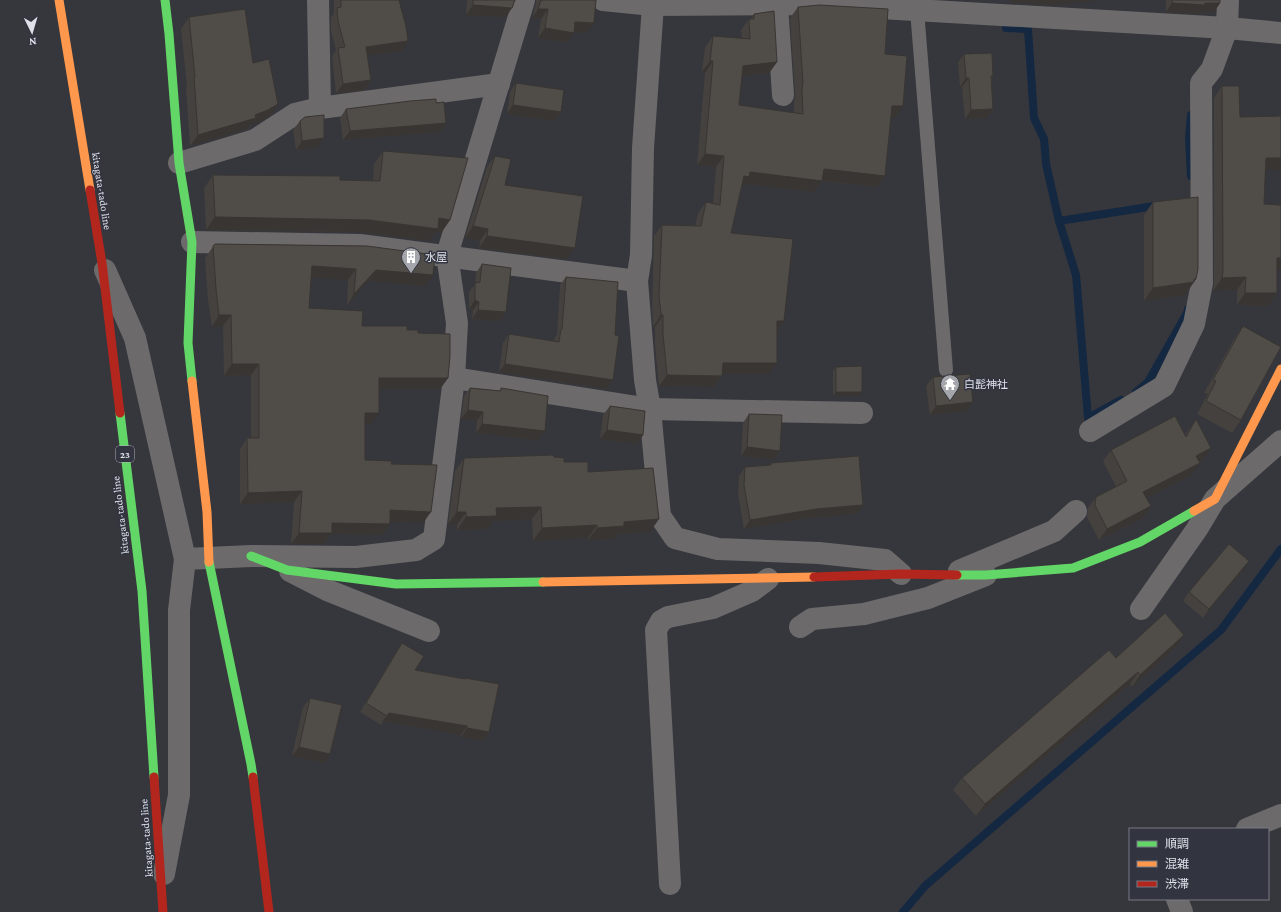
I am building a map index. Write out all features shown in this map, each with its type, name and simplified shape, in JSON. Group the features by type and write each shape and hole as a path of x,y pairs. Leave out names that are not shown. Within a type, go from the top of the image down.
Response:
{"street":[{"name":"kitagata-tado line","path":"59,0 102,264 142,591 163,912"},
{"path":"165,0 179,163 192,242 188,342 207,512 208,558 251,764 269,912"},
{"path":"318,0 320,108"},
{"path":"186,559 252,556 356,558 416,550 434,539 454,378 457,323 447,255 524,0"},
{"path":"603,0 653,5 676,3 777,4 811,2 917,10 1227,28 1281,33"},
{"path":"1090,431 1164,386 1194,324 1202,283 1201,83 1212,69 1227,28 1228,0"},
{"path":"777,4 783,95"},
{"path":"653,5 643,148 641,255 637,280 645,380 650,409 660,516 675,538 718,549 819,553 885,560 901,574"},
{"path":"179,163 255,140 295,114 320,108 499,84"},
{"path":"192,242 360,245 637,280"},
{"path":"102,264 135,338 186,559 179,610 179,795 161,888"},
{"path":"1141,609 1197,529 1236,459 1281,369"},
{"path":"454,378 650,409 862,413"},
{"path":"287,570 396,584 768,579 901,574 986,575 1073,568 1140,542 1214,499 1281,441"},
{"path":"950,575 1054,531 1076,511"},
{"path":"252,556 287,570 327,590 429,631"},
{"path":"800,627 812,619 864,614 928,598 986,575"},
{"path":"670,884 656,630 661,621 668,617 713,608 752,591 768,579"},
{"path":"1250,828 1281,815"},
{"path":"1177,900 1182,912"}],"lane":[{"path":"917,10 946,370"}],"building":[{"path":"341,0 399,0 406,26 408,41 366,47 371,80 343,84 338,48 345,47 338,21 337,8 341,7"},
{"path":"473,0 515,0 512,8 473,5"},
{"path":"541,0 596,0 594,23 575,22 574,33 545,28 548,9 538,9"},
{"path":"1172,0 1220,0 1220,3 1205,3 1205,5 1172,3"},
{"path":"819,5 888,9 885,54 907,56 903,106 892,106 885,176 824,169 822,181 750,172 749,177 744,176 731,233 793,239 784,321 777,321 777,363 723,363 722,376 667,375 663,334 663,315 661,315 659,296 662,225 701,226 706,202 720,205 724,156 705,154 713,61 710,61 713,36 750,39 749,19 754,19 754,14 774,11 777,62 743,66 739,105 803,114 803,83 798,7"},
{"path":"245,9 253,63 269,59 278,104 255,115 256,118 198,135 195,77 189,17"},
{"path":"992,53 993,76 991,76 993,109 971,110 969,78 966,78 964,54"},
{"path":"516,83 564,90 561,112 513,105"},
{"path":"1222,86 1239,86 1240,117 1281,116 1281,158 1266,158 1264,204 1281,205 1281,258 1277,258 1277,293 1245,293 1246,277 1222,278"},
{"path":"436,99 436,103 444,102 446,123 350,131 346,109"},
{"path":"324,115 324,138 302,141 300,121 305,117"},
{"path":"383,151 468,158 450,220 439,218 438,229 369,220 215,217 213,175 340,176 340,180 380,181"},
{"path":"495,156 511,159 505,185 583,196 575,248 487,236 488,229 473,226"},
{"path":"1198,197 1198,269 1196,279 1194,279 1194,282 1153,288 1153,202"},
{"path":"215,244 367,246 435,255 433,275 376,270 354,294 356,269 312,266 309,308 363,311 362,326 407,326 407,330 418,330 418,333 450,334 448,378 379,378 379,413 365,413 365,460 392,461 391,464 437,465 431,512 390,510 390,524 332,523 332,533 299,533 302,491 248,493 247,438 259,438 259,364 232,364 231,315 219,315 213,246"},
{"path":"482,264 511,268 506,312 478,310 479,302 475,300 475,283 480,282"},
{"path":"566,277 618,282 615,335 619,336 613,380 505,364 509,334 559,342 562,329"},
{"path":"1243,326 1281,347 1241,420 1206,401 1216,381 1213,380"},
{"path":"862,366 862,392 836,392 836,367"},
{"path":"970,374 973,402 936,406 933,377"},
{"path":"470,388 501,391 501,388 548,396 545,431 482,424 483,412 468,410"},
{"path":"610,406 645,411 643,435 607,430"},
{"path":"749,414 782,415 780,451 747,447"},
{"path":"1175,416 1186,437 1196,419 1211,448 1196,456 1200,463 1143,492 1151,506 1107,529 1095,505 1096,497 1127,481 1111,450"},
{"path":"554,455 554,457 564,458 564,462 588,462 588,472 653,468 659,519 624,522 624,526 597,528 597,525 542,528 541,507 496,508 497,516 466,517 466,512 457,512 464,458"},
{"path":"859,456 863,505 816,509 750,520 744,485 745,467 771,465 771,463"},
{"path":"1229,544 1249,561 1209,609 1189,592"},
{"path":"1165,613 1184,635 1140,675 1138,672 985,804 962,778 1109,650 1116,658"},
{"path":"402,643 424,656 415,670 499,684 489,732 467,728 467,726 389,713 387,716 366,703"},
{"path":"310,698 342,705 330,754 299,747"}],"waterway":[{"path":"1006,28 1028,29 1034,118 1044,139 1046,164 1059,221 1076,275 1088,418 1121,400"},
{"path":"1191,115 1189,138 1191,176"},
{"path":"1059,221 1161,205"},
{"path":"1136,392 1148,382 1188,309"},
{"path":"903,912 925,886 1221,630 1281,549"}],"traffic: fast":[{"path":"165,0 179,163 192,242 188,343 192,381"},
{"path":"120,413 142,591 154,777"},
{"path":"957,575 986,575 1073,568 1140,542 1194,511"},
{"path":"251,556 287,570 396,584 543,582"},
{"path":"209,562 253,777"}],"traffic: slow":[{"path":"59,0 90,190"},
{"path":"1194,511 1215,499 1281,369"},
{"path":"192,381 207,512 209,562"},
{"path":"543,582 814,577"}],"traffic: jam":[{"path":"90,190 102,263 120,413"},
{"path":"814,577 901,574 957,575"},
{"path":"154,777 163,912"},
{"path":"253,777 269,912"}],"place":[{"name":"水屋","path":"411,274"},
{"name":"白髭神社","path":"950,401"}]}
